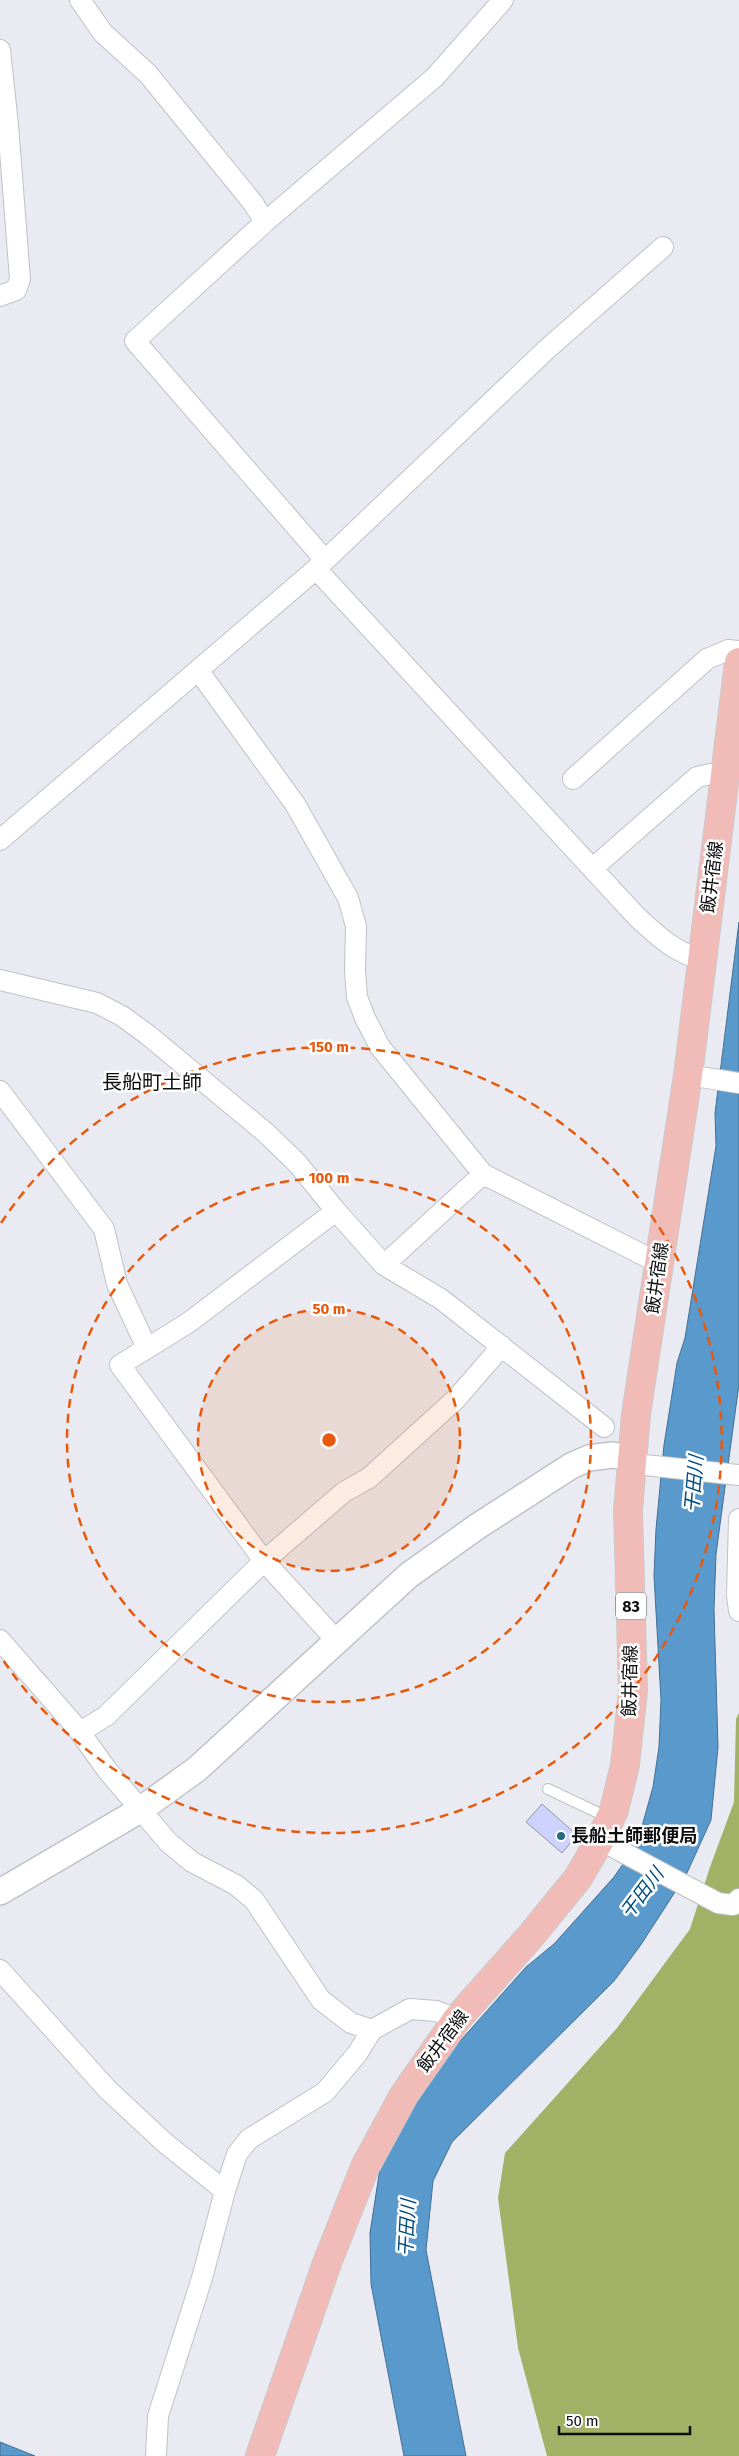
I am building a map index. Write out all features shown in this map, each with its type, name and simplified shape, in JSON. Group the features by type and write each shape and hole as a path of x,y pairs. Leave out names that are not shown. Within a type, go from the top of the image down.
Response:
{"main road":[{"name":"飯井宿線","path":"260,2456 327,2263 366,2168 404,2095 457,2019 530,1938 578,1878 605,1829 625,1765 633,1691 628,1510 638,1462 636,1414 660,1260 697,1076 702,960 730,767 739,662"}],"street":[{"path":"80,0 103,33 148,74 253,202 265,222"},
{"path":"503,0 435,76 265,222 134,341 321,565 546,821 593,868 637,917 668,946 683,954 702,960"},
{"path":"0,50 4,126 20,279 16,290 0,296"},
{"path":"0,840 321,565 546,350 663,246"},
{"path":"573,779 708,659 728,650 739,650"},
{"path":"198,670 295,804 348,898 356,926 354,970 357,997 365,1018 380,1047 483,1174 647,1257 660,1260"},
{"path":"593,868 697,777 730,767"},
{"path":"0,980 96,1003 122,1016 148,1034 266,1133 297,1163 384,1265 442,1299 604,1426"},
{"path":"697,1076 739,1082"},
{"path":"0,1091 104,1229 117,1284 148,1348"},
{"path":"384,1265 483,1174"},
{"path":"336,1210 227,1294 120,1365 264,1561 336,1640"},
{"path":"80,1732 106,1716 264,1561 344,1492 369,1478 456,1399 502,1346"},
{"path":"0,1892 140,1810 197,1769 409,1575 478,1526 571,1466 589,1458 612,1455 638,1462 738,1475"},
{"path":"739,1519 737,1595 739,1611"},
{"path":"0,1640 80,1732 140,1810 168,1842 192,1862 236,1885 254,1900 321,2000 351,2023 372,2030"},
{"path":"605,1829 627,1856 718,1903 733,1905 739,1899"},
{"path":"0,1970 108,2090 165,2143 225,2191"},
{"path":"156,2456 158,2416 202,2278 237,2154 249,2139 325,2092 357,2054 372,2030 410,2009 436,2011 457,2019"}],"lane":[{"path":"548,1788 605,1829"}],"green space":[{"path":"739,1713 739,2456 547,2456 518,2348 498,2198 505,2153 617,2028 690,1929 734,1802 736,1719"}],"water":[{"name":"干田川","path":"739,922 739,1384 716,1554 714,1609 718,1747 711,1820 686,1875 640,1946 614,1981 452,2142 433,2181 426,2250 466,2456 404,2456 371,2284 370,2233 380,2168 390,2146 429,2082 453,2049 526,1967 554,1944 614,1877 637,1844 653,1787 659,1747 661,1700 654,1576 656,1529 664,1445 677,1363 685,1338 716,1146 715,1113"},
{"path":"0,2442 35,2456 0,2456"}],"building":[{"path":"542,1804 577,1835 562,1853 526,1822"}],"place":[{"name":"長船土師郵便局","path":"561,1836"}],"district":[{"name":"長船町土師","path":"152,1082"}]}
